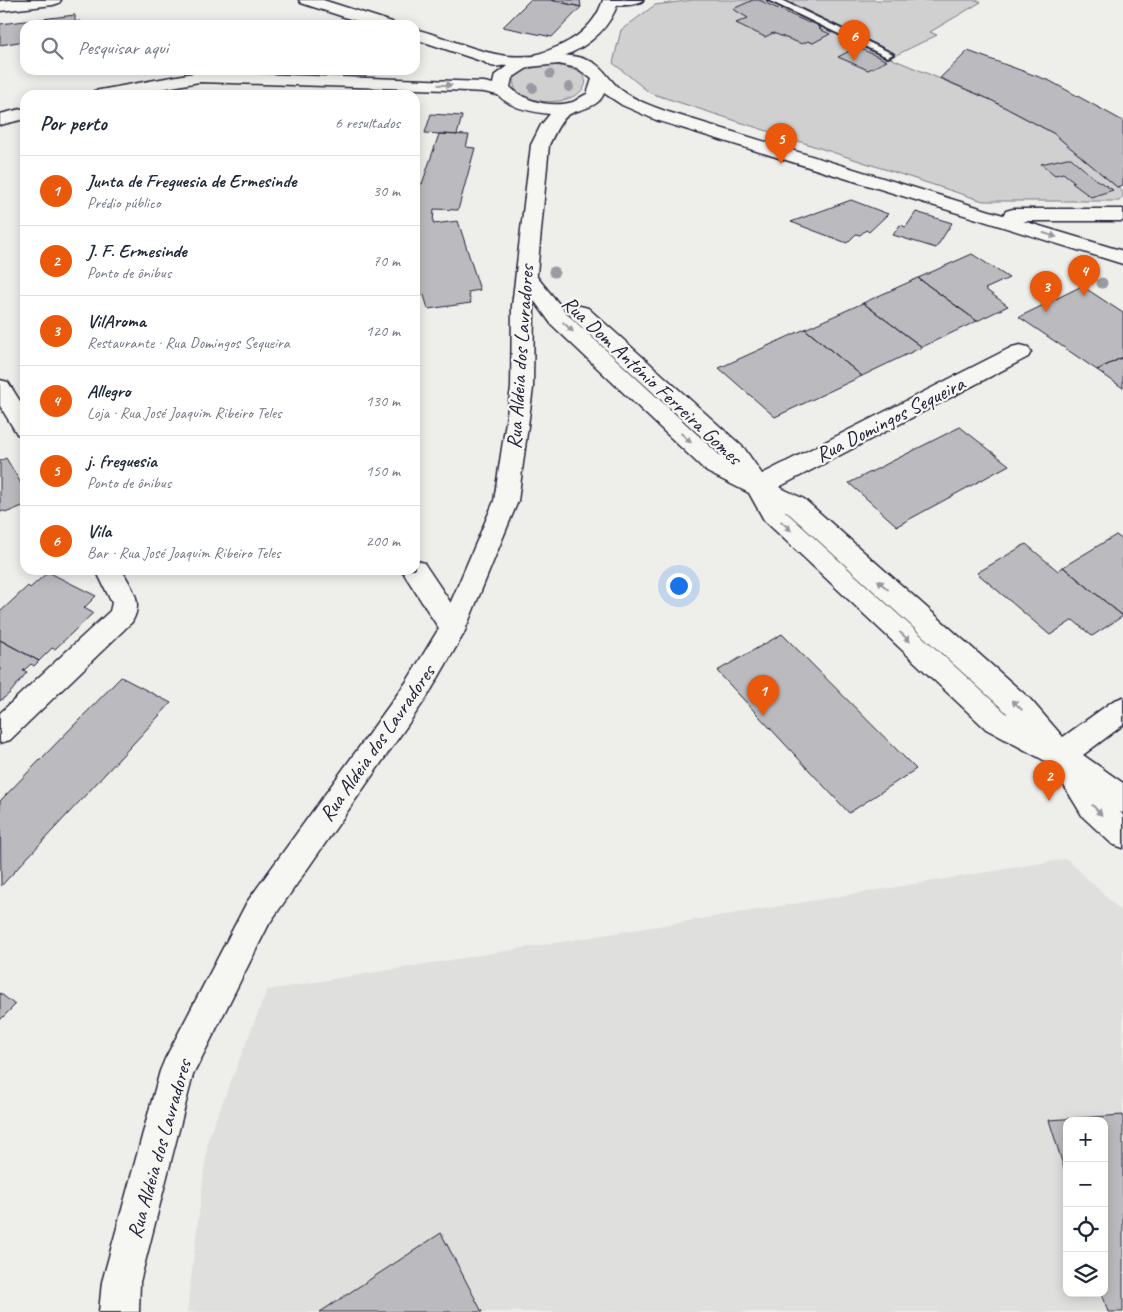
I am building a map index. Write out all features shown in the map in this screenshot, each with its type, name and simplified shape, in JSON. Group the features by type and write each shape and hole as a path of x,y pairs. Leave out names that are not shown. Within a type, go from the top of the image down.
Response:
{"main road":[{"path":"0,6 53,0"},
{"path":"307,0 370,20"},
{"path":"611,1 601,21 583,43 586,61 611,90 626,99 674,120"},
{"path":"505,88 512,67 564,52 588,35"},
{"path":"420,36 481,56 573,61 586,65 599,76 601,88 596,95 572,107"},
{"name":"Rua Aldeia dos Lavradores","path":"481,56 497,62 502,68 505,88 533,124 540,145"},
{"path":"124,90 208,75"},
{"path":"234,75 505,88 523,105 539,109 572,107 618,109 674,120 1123,258"},
{"name":"Rua Aldeia dos Lavradores","path":"119,1312 121,1282 177,1071 258,913 417,689 453,628 506,500 522,388 523,306 540,145 550,125 572,107"},
{"path":"0,120 20,114"},
{"path":"986,215 1123,215"},
{"name":"Rua Dom António Ferreira Gomes","path":"526,276 560,320 716,466 758,487"},
{"name":"Rua Domingos Sequeira","path":"758,487 1020,352"},
{"path":"0,386 20,420"},
{"path":"758,487 773,514 996,721 1061,755 1123,800"},
{"path":"0,731 123,615 125,603 111,575"},
{"path":"418,575 453,628"},
{"path":"1061,755 1123,709"},
{"path":"1061,755 1094,808 1123,834"}],"lane":[{"path":"611,1 638,0"},
{"path":"773,0 888,54"}],"shaded area":[{"path":"693,0 976,0 981,2 930,32 937,35 890,58 991,100 1053,133 1123,192 1123,197 1119,201 983,201 650,93 613,63 621,30 655,5"},
{"path":"554,65 573,70 583,76 585,84 581,91 572,97 559,101 545,102 524,96 515,88 514,80 522,72 535,67"},
{"path":"1067,859 1123,913 1123,1312 187,1312 208,1139 267,990"}],"building":[{"path":"530,0 551,0 581,7 552,37 503,27"},
{"path":"551,0 580,0 581,7"},
{"path":"753,0 759,0 809,23 819,25 817,26 821,28 819,29 830,34 813,43 808,41 802,44 773,33 765,37 736,23 748,18 733,9"},
{"path":"75,15 75,20 33,20"},
{"path":"20,22 20,42 0,45 0,24"},
{"path":"857,47 887,61 868,70 838,57"},
{"path":"968,51 1050,81 1123,121 1123,185 1117,187 1053,133 991,100 940,78"},
{"path":"431,114 462,116 457,135 425,133"},
{"path":"439,134 469,135 466,147 475,148 458,210 434,209 433,224 458,221 480,290 468,292 471,303 428,309 424,295 420,296 420,184 422,184"},
{"path":"1071,158 1095,179 1113,190 1091,197 1072,183 1075,182 1063,173 1055,175 1041,164"},
{"path":"851,200 888,214 869,232 866,230 860,235 856,234 847,243 791,222"},
{"path":"916,212 952,223 936,248 893,235 900,225 906,227"},
{"path":"972,254 1009,278 985,289 1008,306 977,321 918,278"},
{"path":"918,278 977,321 922,347 863,303"},
{"path":"1082,286 1123,313 1123,357 1097,370 1019,317"},
{"path":"863,303 922,347 862,376 805,329"},
{"path":"805,329 862,376 775,417 719,368"},
{"path":"1123,357 1123,388 1097,370"},
{"path":"960,427 1009,465 897,526 849,483"},
{"path":"6,458 20,482 20,507 8,512 0,512 0,461"},
{"path":"1116,535 1123,540 1123,616 1063,567"},
{"path":"1026,544 1058,571 1063,567 1123,616 1092,636 1073,620 1050,635 977,573"},
{"path":"45,575 54,575 96,596 84,608 93,613 55,649 52,648 39,661 0,640 0,612 28,586 30,588"},
{"path":"782,634 916,769 849,813 717,671"},
{"path":"0,640 39,661 34,666 31,664 23,671 27,672 10,693 0,701"},
{"path":"121,677 171,703 1,886 0,801"},
{"path":"0,993 15,1005 0,1020"},
{"path":"1123,1115 1123,1312 1108,1312 1103,1297 1108,1297 1108,1117 1093,1117"},
{"path":"1063,1119 1063,1165 1049,1120"},
{"path":"441,1233 482,1312 320,1312"}],"place":[{"name":"Vila","path":"854,61"},
{"name":"j. freguesia","path":"781,164"},
{"name":"Allegro","path":"1084,296"},
{"name":"VilAroma","path":"1046,312"},
{"name":"Junta de Freguesia de Ermesinde","path":"763,716"},
{"name":"J. F. Ermesinde","path":"1049,801"}]}
